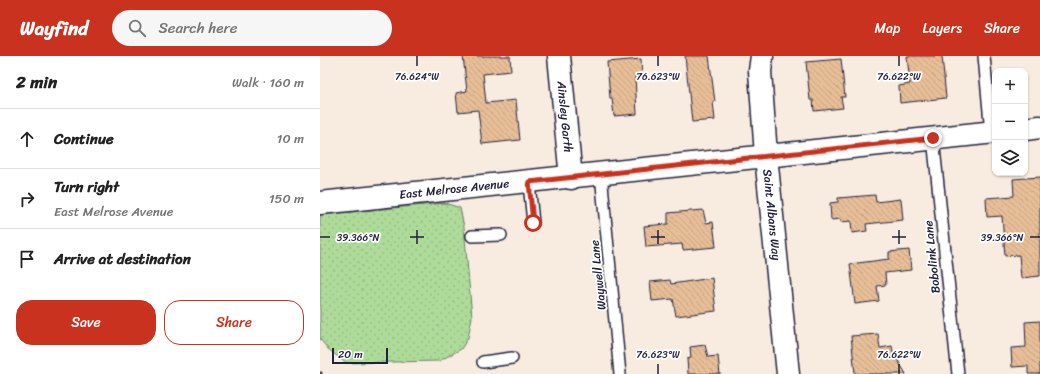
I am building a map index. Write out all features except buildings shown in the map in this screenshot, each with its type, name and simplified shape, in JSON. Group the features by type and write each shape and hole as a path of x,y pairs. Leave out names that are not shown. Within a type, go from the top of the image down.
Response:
{"street":[{"name":"Ainsley Garth","path":"559,56 571,178"},
{"name":"Saint Albans Way","path":"762,56 760,72 766,156 788,374"},
{"path":"1028,129 1040,127"},
{"name":"East Melrose Avenue","path":"320,204 992,132"}],"lane":[{"path":"984,56 992,124"},
{"name":"Bobolink Lane","path":"933,138 958,374"},
{"name":"Waywell Lane","path":"601,174 620,374"},
{"path":"529,182 533,223"},
{"path":"472,236 501,235"},
{"path":"483,362 512,358"}],"green space":[{"path":"445,203 460,208 464,227 472,317 468,338 461,349 439,361 346,363 328,349 320,339 320,215"}],"route":[{"path":"533,223 529,182 933,138"}]}
